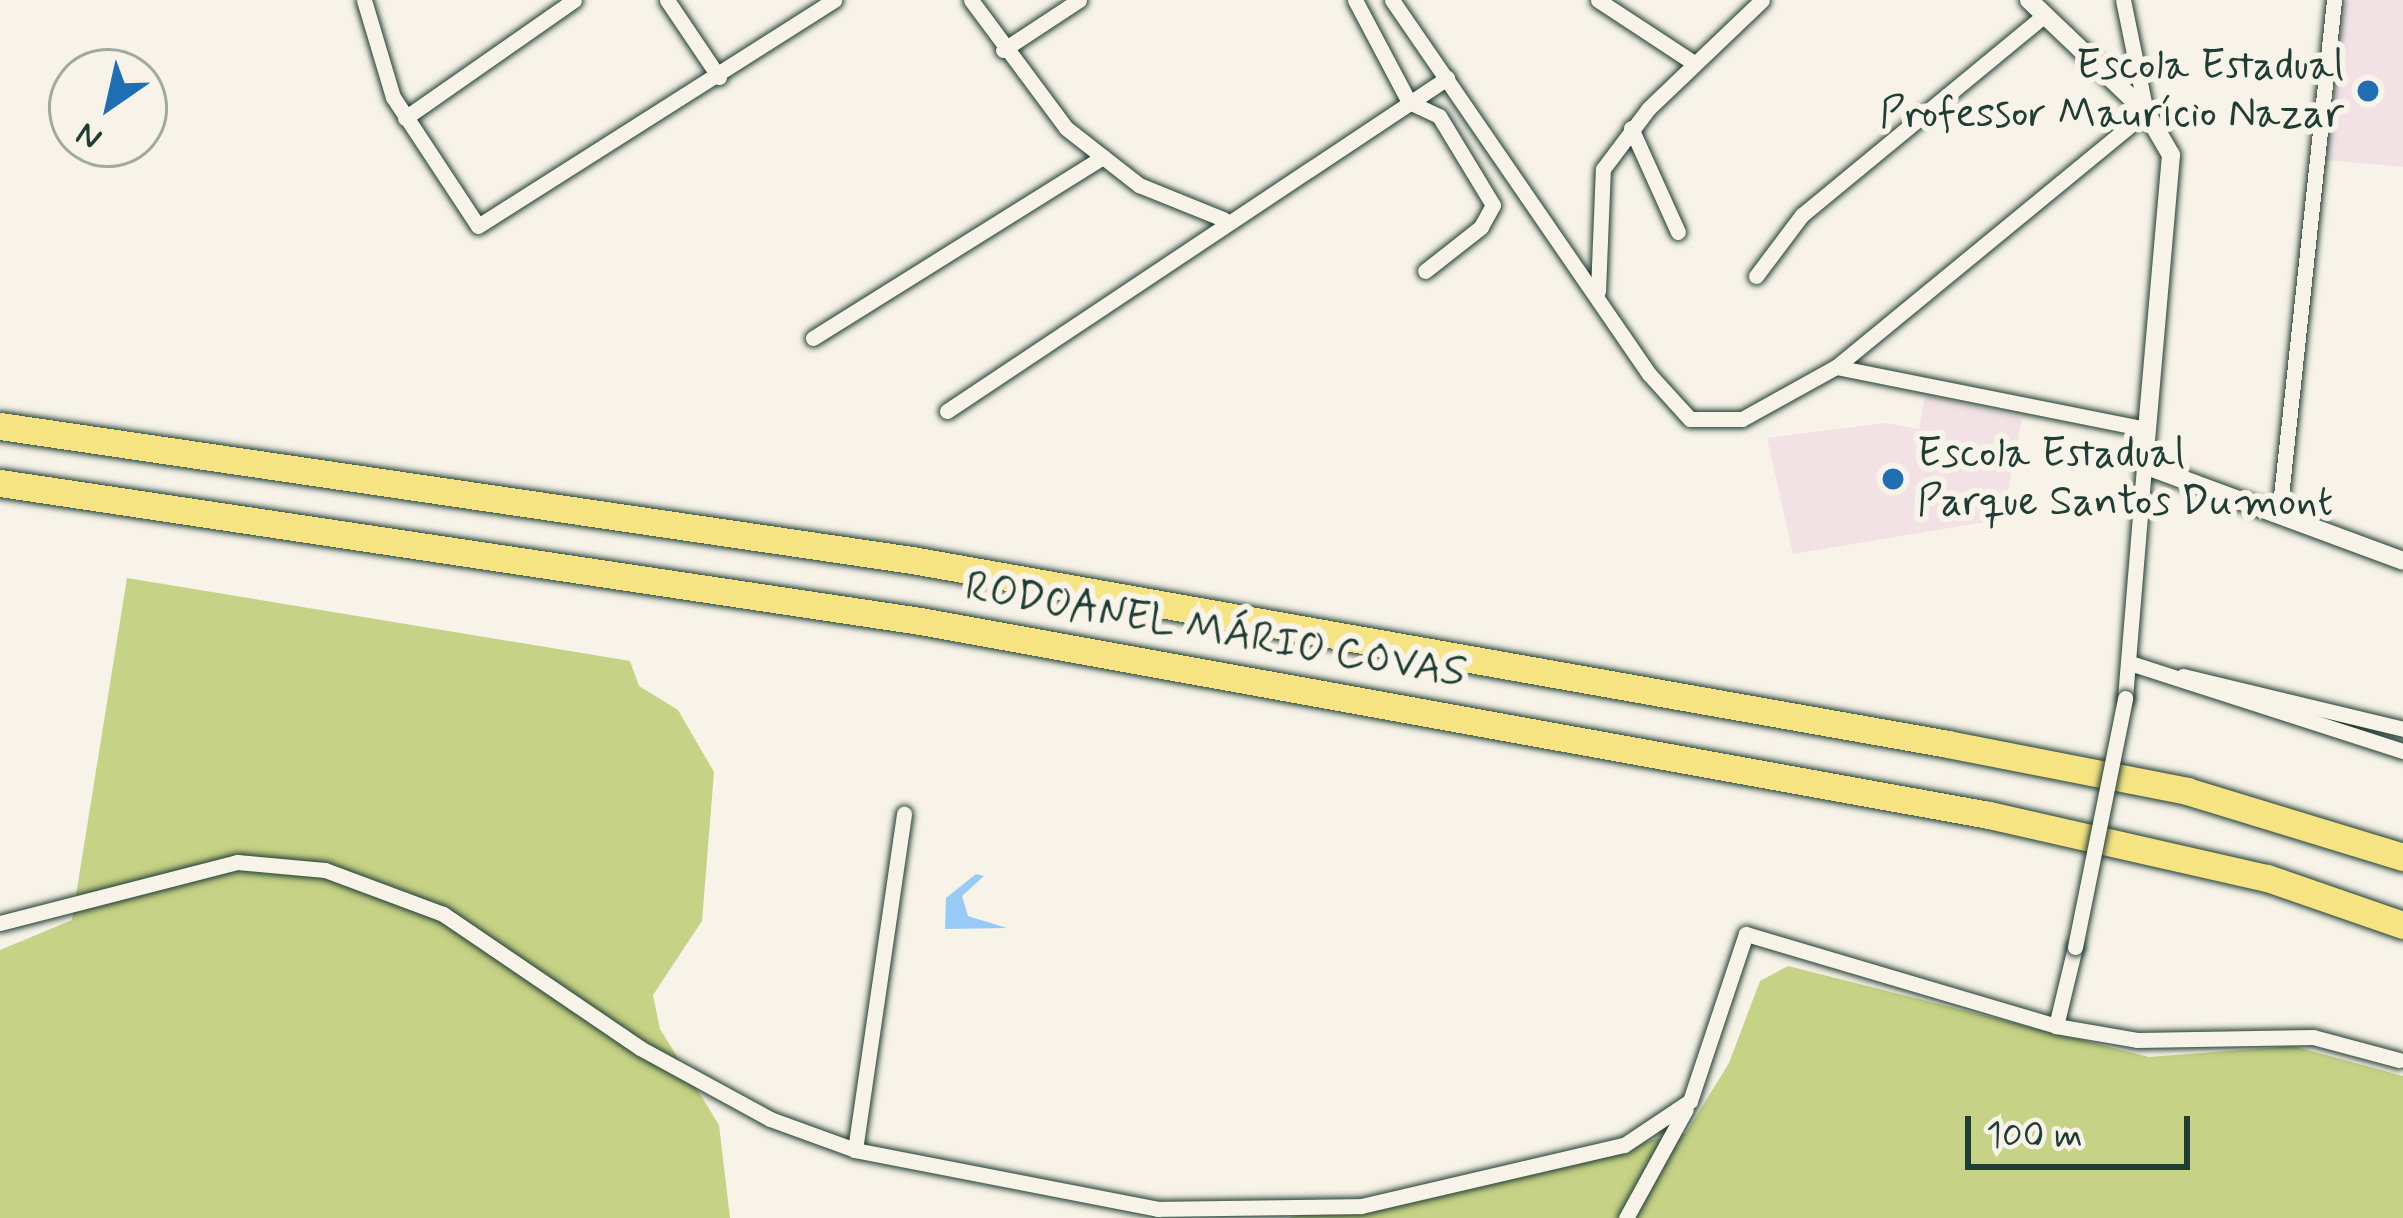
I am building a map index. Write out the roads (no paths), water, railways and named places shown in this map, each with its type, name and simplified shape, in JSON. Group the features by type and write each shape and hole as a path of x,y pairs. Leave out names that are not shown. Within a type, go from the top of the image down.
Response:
{"highway":[{"name":"RODOANEL MÁRIO COVAS","path":"0,426 912,560 1969,748 2187,791 2403,857"},
{"name":"RODOANEL MÁRIO COVAS","path":"0,482 920,620 1898,798 2130,842 2403,925"}],"street":[{"path":"364,0 405,118 478,226 834,0"},
{"path":"405,118 574,0"},
{"path":"667,0 719,77"},
{"path":"971,0 1003,50 1066,128 1139,185 1223,219"},
{"path":"1003,50 1079,0"},
{"path":"1355,0 1408,102 1439,116 1492,205 1481,227 1425,271"},
{"path":"1393,0 1669,399 1709,426 1742,419 1836,367 2146,112"},
{"path":"1598,0 1694,63"},
{"path":"1598,294 1596,198 1631,128 1762,0"},
{"path":"2029,0 2146,112"},
{"path":"2056,1026 2130,663 2147,429 2174,178 2146,112 2122,0"},
{"path":"2279,515 2335,0"},
{"path":"1756,276 1802,215 2044,15"},
{"path":"946,411 1223,219 1447,78"},
{"path":"1631,128 1678,232"},
{"path":"813,338 1103,157"},
{"path":"1836,367 2147,429"},
{"path":"2144,465 2403,561"},
{"path":"2130,663 2403,751"},
{"path":"2174,677 2202,675 2403,729"},
{"path":"855,1150 904,814"},
{"path":"0,922 236,862 325,870 442,914 692,1078 855,1150 1111,1204 1360,1206 1624,1144 1690,1101"},
{"path":"1626,1218 1690,1101 1746,934 2056,1026 2137,1040 2313,1037 2399,1060"}],"water":[{"path":"976,874 984,876 962,896 968,916 1007,928 945,929 946,898"}],"place":[{"name":"Escola Estadual Professor Maurício Nazar","path":"2368,91"},
{"name":"Escola Estadual Parque Santos Dumont","path":"1893,479"}]}
